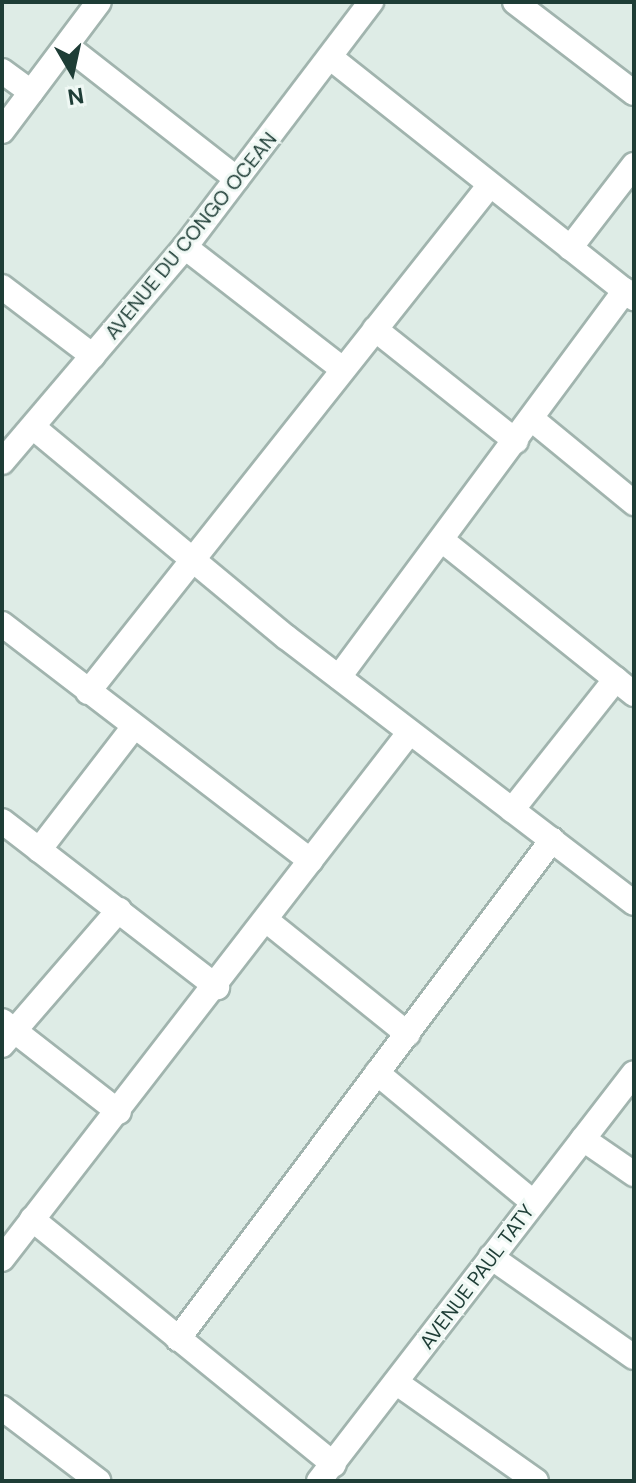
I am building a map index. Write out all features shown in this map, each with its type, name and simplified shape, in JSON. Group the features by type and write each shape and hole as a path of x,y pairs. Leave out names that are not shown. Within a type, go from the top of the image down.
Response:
{"street":[{"path":"2,131 99,2"},
{"name":"AVENUE DU CONGO OCEAN","path":"2,462 185,247 371,2"},
{"path":"515,2 634,93"},
{"path":"68,47 237,179"},
{"path":"331,58 629,294 339,677"},
{"path":"2,71 31,92"},
{"path":"570,248 634,165"},
{"path":"88,692 489,186"},
{"path":"185,247 342,369"},
{"path":"2,287 93,356"},
{"path":"375,329 516,441"},
{"path":"533,420 634,503"},
{"path":"34,428 409,733 634,903"},
{"path":"443,541 625,686 512,810"},
{"path":"2,624 133,728 311,861"},
{"path":"39,850 133,728"},
{"path":"2,1259 217,987 409,733"},
{"path":"2,821 217,987"},
{"path":"178,1339 552,840"},
{"path":"119,910 8,1033 119,1112"},
{"path":"266,920 408,1034"},
{"path":"377,1073 533,1202"},
{"name":"AVENUE PAUL TATY","path":"326,1473 634,1073"},
{"path":"583,1139 634,1174"},
{"path":"32,1219 178,1339 326,1473"},
{"path":"491,1257 634,1357"},
{"path":"397,1383 536,1481"},
{"path":"2,1408 98,1481"}]}
